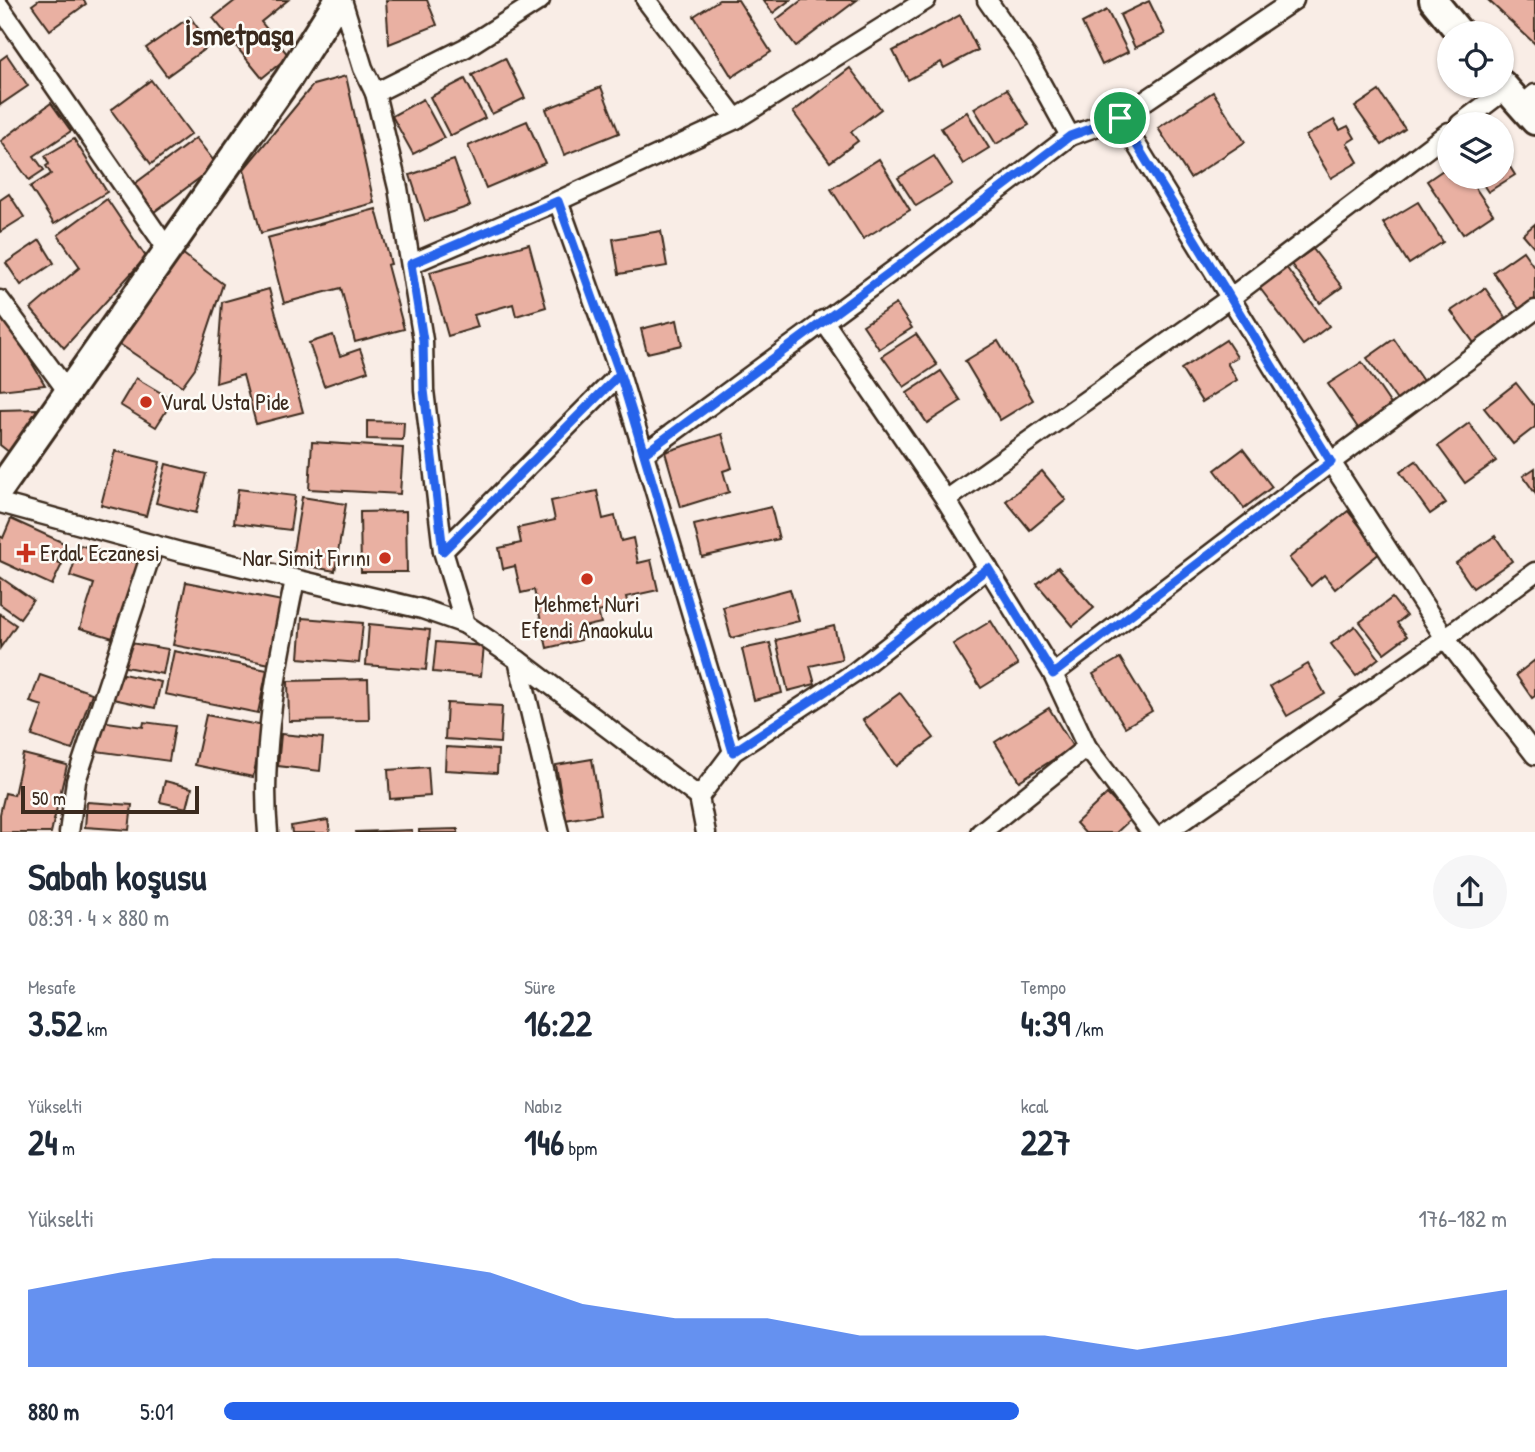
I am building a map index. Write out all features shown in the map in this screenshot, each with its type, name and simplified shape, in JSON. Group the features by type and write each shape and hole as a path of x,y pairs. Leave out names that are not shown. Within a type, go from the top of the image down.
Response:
{"street":[{"path":"340,0 363,68 375,93 398,188 423,340 424,390 443,551 465,624"},
{"path":"0,489 288,79 340,0"},
{"path":"375,93 465,48 540,0"},
{"path":"646,0 736,119"},
{"path":"411,264 558,201 736,119 926,0"},
{"path":"987,0 1026,56 1070,136"},
{"path":"645,453 717,402 1070,136 1120,118 1294,0"},
{"path":"1433,0 1450,21"},
{"path":"0,7 167,250"},
{"path":"1488,112 1520,98"},
{"path":"1120,118 1331,462 1445,638 1535,755"},
{"path":"946,500 1230,298 1437,141"},
{"path":"558,201 620,374 733,752"},
{"path":"0,300 68,392"},
{"path":"1053,674 1535,310"},
{"path":"823,320 946,500 1053,674 1087,747 1152,832"},
{"path":"443,551 620,374"},
{"path":"0,503 154,545 422,609 465,624 518,660 699,797 706,832"},
{"path":"69,832 76,781 154,545"},
{"path":"699,797 733,752 855,672 988,568"},
{"path":"1165,832 1445,638 1535,572"},
{"path":"268,832 268,742 277,666 295,580"},
{"path":"518,660 559,832"},
{"path":"981,832 1087,747"}],"building":[{"path":"39,0 84,0 86,4 50,30 32,5"},
{"path":"236,0 288,0 261,22 289,56 262,78 213,18"},
{"path":"386,0 427,0 437,25 389,44"},
{"path":"719,0 738,0 771,52 732,77 694,16"},
{"path":"763,0 790,0 773,13"},
{"path":"802,0 857,0 796,46 776,20"},
{"path":"1488,0 1535,0 1535,44 1514,24 1514,21 1510,21"},
{"path":"1149,1 1165,34 1135,48 1120,15"},
{"path":"1107,10 1128,52 1102,65 1082,23"},
{"path":"960,15 978,50 944,68 941,62 908,80 893,51"},
{"path":"190,17 210,45 167,76 146,48"},
{"path":"7,55 28,86 0,105 0,60"},
{"path":"505,58 525,98 492,114 472,75"},
{"path":"850,68 881,109 851,132 858,141 830,162 793,112"},
{"path":"346,76 374,203 261,233 244,169 313,85"},
{"path":"465,79 485,118 450,136 430,97"},
{"path":"151,80 191,134 151,164 111,110"},
{"path":"601,87 619,133 564,155 546,109"},
{"path":"1007,89 1029,125 996,144 974,108"},
{"path":"1379,91 1405,129 1382,145 1355,107"},
{"path":"1213,92 1245,142 1190,178 1158,128"},
{"path":"423,99 444,138 413,154 392,116"},
{"path":"51,103 71,131 34,156 44,170 29,180 1,141"},
{"path":"967,112 989,148 963,164 941,128"},
{"path":"1334,120 1340,130 1348,126 1355,138 1347,143 1358,162 1331,178 1306,136"},
{"path":"527,121 545,163 486,188 468,146"},
{"path":"196,138 217,165 154,212 133,185"},
{"path":"74,139 107,192 54,224 30,187 51,174 46,166 49,164 45,156"},
{"path":"934,156 952,184 916,206 898,178"},
{"path":"879,159 910,210 863,239 831,189"},
{"path":"454,160 470,206 425,221 410,175"},
{"path":"1437,174 1437,189 1476,189 1493,214 1463,234 1427,181"},
{"path":"9,194 24,217 0,232 0,200"},
{"path":"107,199 146,257 64,348 31,309 80,267 58,235"},
{"path":"1418,202 1443,242 1409,264 1383,223"},
{"path":"376,209 391,264 387,265 404,329 355,342 341,288 284,303 267,238"},
{"path":"1535,224 1535,248 1523,234"},
{"path":"661,231 667,266 619,274 613,239"},
{"path":"40,240 54,263 21,285 6,263"},
{"path":"529,244 546,307 516,316 513,304 474,315 478,327 448,336 430,272"},
{"path":"174,247 223,284 195,368 182,386 112,339"},
{"path":"1313,249 1342,287 1320,303 1291,264"},
{"path":"1523,251 1535,268 1535,299 1519,309 1493,272"},
{"path":"1286,267 1329,326 1303,345 1259,287"},
{"path":"1485,288 1507,320 1474,343 1451,311"},
{"path":"269,289 303,412 256,424 243,375 216,383 222,302"},
{"path":"896,304 912,328 879,349 863,325"},
{"path":"0,309 45,385 0,390"},
{"path":"677,320 682,345 647,353 641,329"},
{"path":"916,334 937,365 904,387 882,356"},
{"path":"333,335 340,356 360,349 368,371 324,386 309,343"},
{"path":"1394,339 1425,384 1398,402 1367,358"},
{"path":"1226,340 1237,357 1227,363 1237,380 1202,402 1181,369"},
{"path":"998,341 1033,400 1000,420 965,361"},
{"path":"1362,362 1392,406 1358,428 1328,384"},
{"path":"941,371 961,401 927,423 907,393"},
{"path":"136,378 173,400 156,427 120,405"},
{"path":"1516,383 1535,407 1535,427 1513,444 1484,408"},
{"path":"37,409 14,456 0,445 0,410"},
{"path":"367,421 404,422 403,440 367,439"},
{"path":"1469,423 1496,461 1465,483 1438,446"},
{"path":"722,434 732,468 723,471 729,492 681,507 665,452"},
{"path":"312,442 403,448 400,494 309,489"},
{"path":"1243,449 1272,487 1244,508 1215,470"},
{"path":"115,451 160,462 146,516 101,505"},
{"path":"1416,461 1446,503 1430,514 1400,472"},
{"path":"166,464 206,474 196,513 156,503"},
{"path":"1535,468 1535,493 1523,476"},
{"path":"1042,471 1066,500 1030,530 1006,501"},
{"path":"238,489 295,496 290,530 234,523"},
{"name":"Mehmet Nuri Efendi Anaokulu","path":"597,491 603,519 615,516 621,541 633,538 638,563 651,560 658,590 626,597 628,605 598,612 601,623 578,628 581,640 547,648 534,590 521,593 515,566 503,569 499,548 521,543 518,528 555,520 551,501"},
{"path":"302,497 346,504 335,571 291,563"},
{"path":"771,507 779,539 702,557 694,525"},
{"path":"406,511 407,572 361,572 360,512"},
{"path":"1348,511 1381,552 1335,589 1324,575 1311,586 1289,558"},
{"path":"11,519 66,544 57,562 62,564 52,585 0,561 0,536 3,538"},
{"path":"1495,536 1512,561 1473,588 1456,563"},
{"path":"80,545 141,564 116,639 80,628 94,584 70,576"},
{"path":"1058,567 1094,608 1073,626 1037,584"},
{"path":"0,577 33,600 20,618 0,604"},
{"path":"186,582 282,601 270,664 173,645"},
{"path":"790,589 799,621 731,638 723,607"},
{"path":"1392,598 1406,616 1397,623 1407,636 1384,653 1360,622"},
{"path":"0,614 16,625 0,648"},
{"path":"302,618 363,623 359,663 299,658"},
{"path":"991,621 1018,665 981,688 953,644"},
{"path":"369,624 430,630 426,670 366,665"},
{"path":"834,626 842,659 810,666 815,684 788,691 776,640"},
{"path":"1355,626 1379,658 1356,676 1331,644"},
{"path":"124,642 168,649 163,674 120,666"},
{"path":"436,642 484,646 481,676 433,672"},
{"path":"770,643 782,693 754,700 742,649"},
{"path":"174,651 267,670 258,713 165,694"},
{"path":"1120,658 1152,711 1125,727 1093,674"},
{"path":"1535,660 1535,696 1532,698 1516,675"},
{"path":"1308,664 1325,694 1287,716 1270,686"},
{"path":"118,673 161,682 155,708 113,699"},
{"path":"40,675 92,693 72,750 32,736 43,706 30,702"},
{"path":"368,679 369,720 289,721 288,681"},
{"path":"900,693 934,738 896,766 863,720"},
{"path":"447,703 502,706 500,743 445,739"},
{"path":"1049,708 1073,747 1019,781 995,742"},
{"path":"206,715 264,726 253,777 195,765"},
{"path":"100,721 143,727 144,722 175,726 169,761 96,751"},
{"path":"281,734 323,738 320,771 278,766"},
{"path":"446,747 498,750 497,773 445,770"},
{"path":"23,754 67,765 51,832 0,832 0,814 5,793 14,795"},
{"path":"592,759 601,814 565,820 556,765"},
{"path":"428,767 430,796 390,799 388,770"},
{"path":"165,781 192,788 187,808 160,802"},
{"path":"1107,794 1131,819 1117,832 1084,832 1076,823"},
{"path":"87,802 132,805 129,830 85,827"},
{"path":"328,820 330,832 292,832 291,826"},
{"path":"458,829 458,832 419,832"},
{"path":"412,830 412,832 356,832"}],"place":[{"name":"Vural Usta Pide","path":"146,402"},
{"name":"Erdal Eczanesi","path":"26,553"},
{"name":"Nar Simit Fırını","path":"385,558"},
{"name":"Mehmet Nuri Efendi Anaokulu","path":"587,579"}],"district":[{"name":"İsmetpaşa","path":"239,35"}],"route":[{"path":"1120,118 1070,136 717,402 645,453 620,374 558,201 411,264 423,340 424,390 443,551 620,374 733,752 855,672 988,568 1053,674 1331,462 1120,118"}]}
